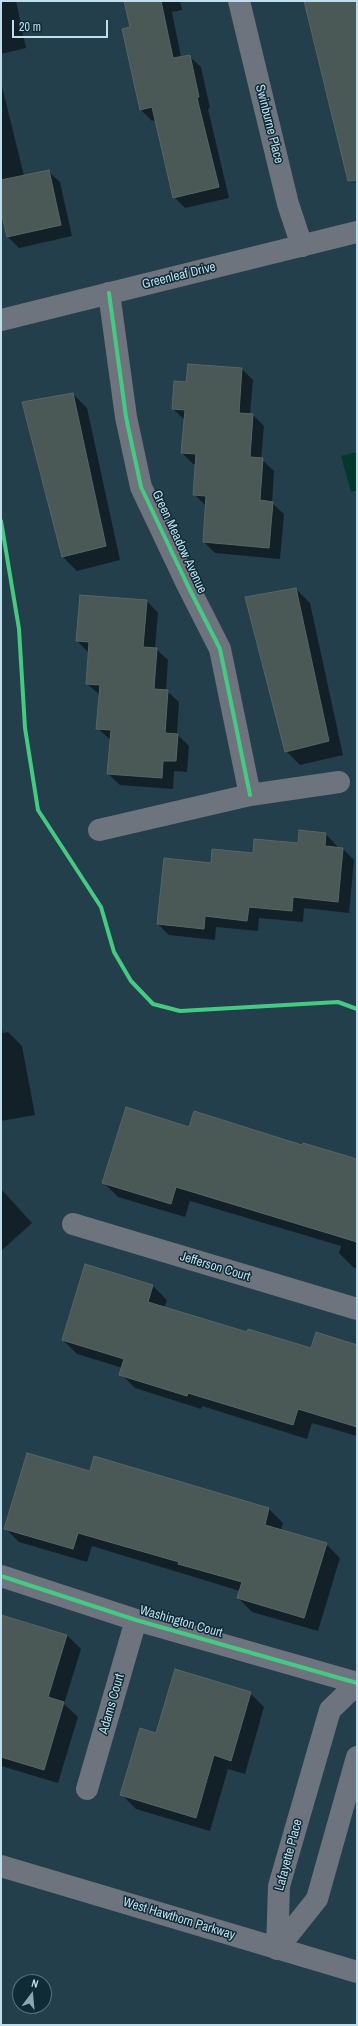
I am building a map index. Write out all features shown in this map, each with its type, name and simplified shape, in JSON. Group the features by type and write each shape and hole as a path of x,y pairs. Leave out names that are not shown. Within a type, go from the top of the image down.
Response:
{"street":[{"name":"Swinburne Place","path":"239,1 288,204 302,246"},
{"name":"Greenleaf Drive","path":"1,320 357,232"},
{"name":"Green Meadow Avenue","path":"109,293 126,417 142,487 187,584 220,649 250,795"},
{"path":"99,830 250,795 339,782"},
{"name":"Jefferson Court","path":"73,1224 357,1309"},
{"name":"Washington Court","path":"1,1576 136,1620 357,1684"},
{"name":"Adams Court","path":"87,1789 136,1620"},
{"name":"Lafayette Place","path":"277,1949 279,1886 330,1710 357,1684"},
{"path":"277,1949 317,1899 357,1757"},
{"name":"West Hawthorn Parkway","path":"1,1866 357,1972"}],"shaded area":[{"path":"357,452 357,490 351,492 341,456"}],"building":[{"path":"124,1 161,1 173,58 190,55 199,97 197,98 219,187 173,198 152,107 140,110 122,29 130,27"},
{"path":"304,1 357,1 357,180 348,181"},
{"path":"49,170 61,225 7,237 1,211 1,180"},
{"path":"188,364 242,368 239,413 253,414 250,457 263,458 260,500 273,502 269,548 203,542 206,496 193,495 196,454 181,453 185,410 172,409 174,381 186,382"},
{"path":"73,393 106,546 62,557 22,402"},
{"path":"296,588 329,741 285,752 245,597"},
{"path":"80,595 147,600 143,647 157,648 154,689 168,690 165,733 178,734 176,761 163,761 162,778 107,774 111,730 96,729 100,685 86,684 89,642 76,641"},
{"path":"299,830 326,833 325,846 343,848 338,902 293,897 292,911 249,907 247,921 205,916 204,929 157,924 164,858 211,863 212,849 253,853 254,839 298,843"},
{"path":"126,1107 189,1127 194,1111 302,1145 303,1143 357,1159 357,1242 176,1187 171,1204 102,1183"},
{"path":"85,1264 153,1285 148,1302 247,1332 248,1329 311,1348 316,1332 357,1345 357,1427 298,1409 293,1425 188,1393 187,1396 119,1375 124,1359 62,1340"},
{"path":"27,1453 90,1471 94,1456 269,1508 265,1525 327,1543 304,1618 237,1598 242,1582 178,1564 179,1562 78,1533 73,1549 4,1529"},
{"path":"1,1615 67,1635 48,1697 64,1702 44,1770 1,1757"},
{"path":"175,1669 251,1692 231,1761 214,1755 196,1818 120,1795 140,1728 156,1733"}],"cycle path":[{"path":"109,293 126,417 141,487 220,649 250,795"},
{"path":"1,521 19,629 25,728 38,810 101,907 114,952 131,981 153,1004 180,1011 338,1002 357,1009"},
{"path":"1,1576 136,1620 357,1683"}]}
